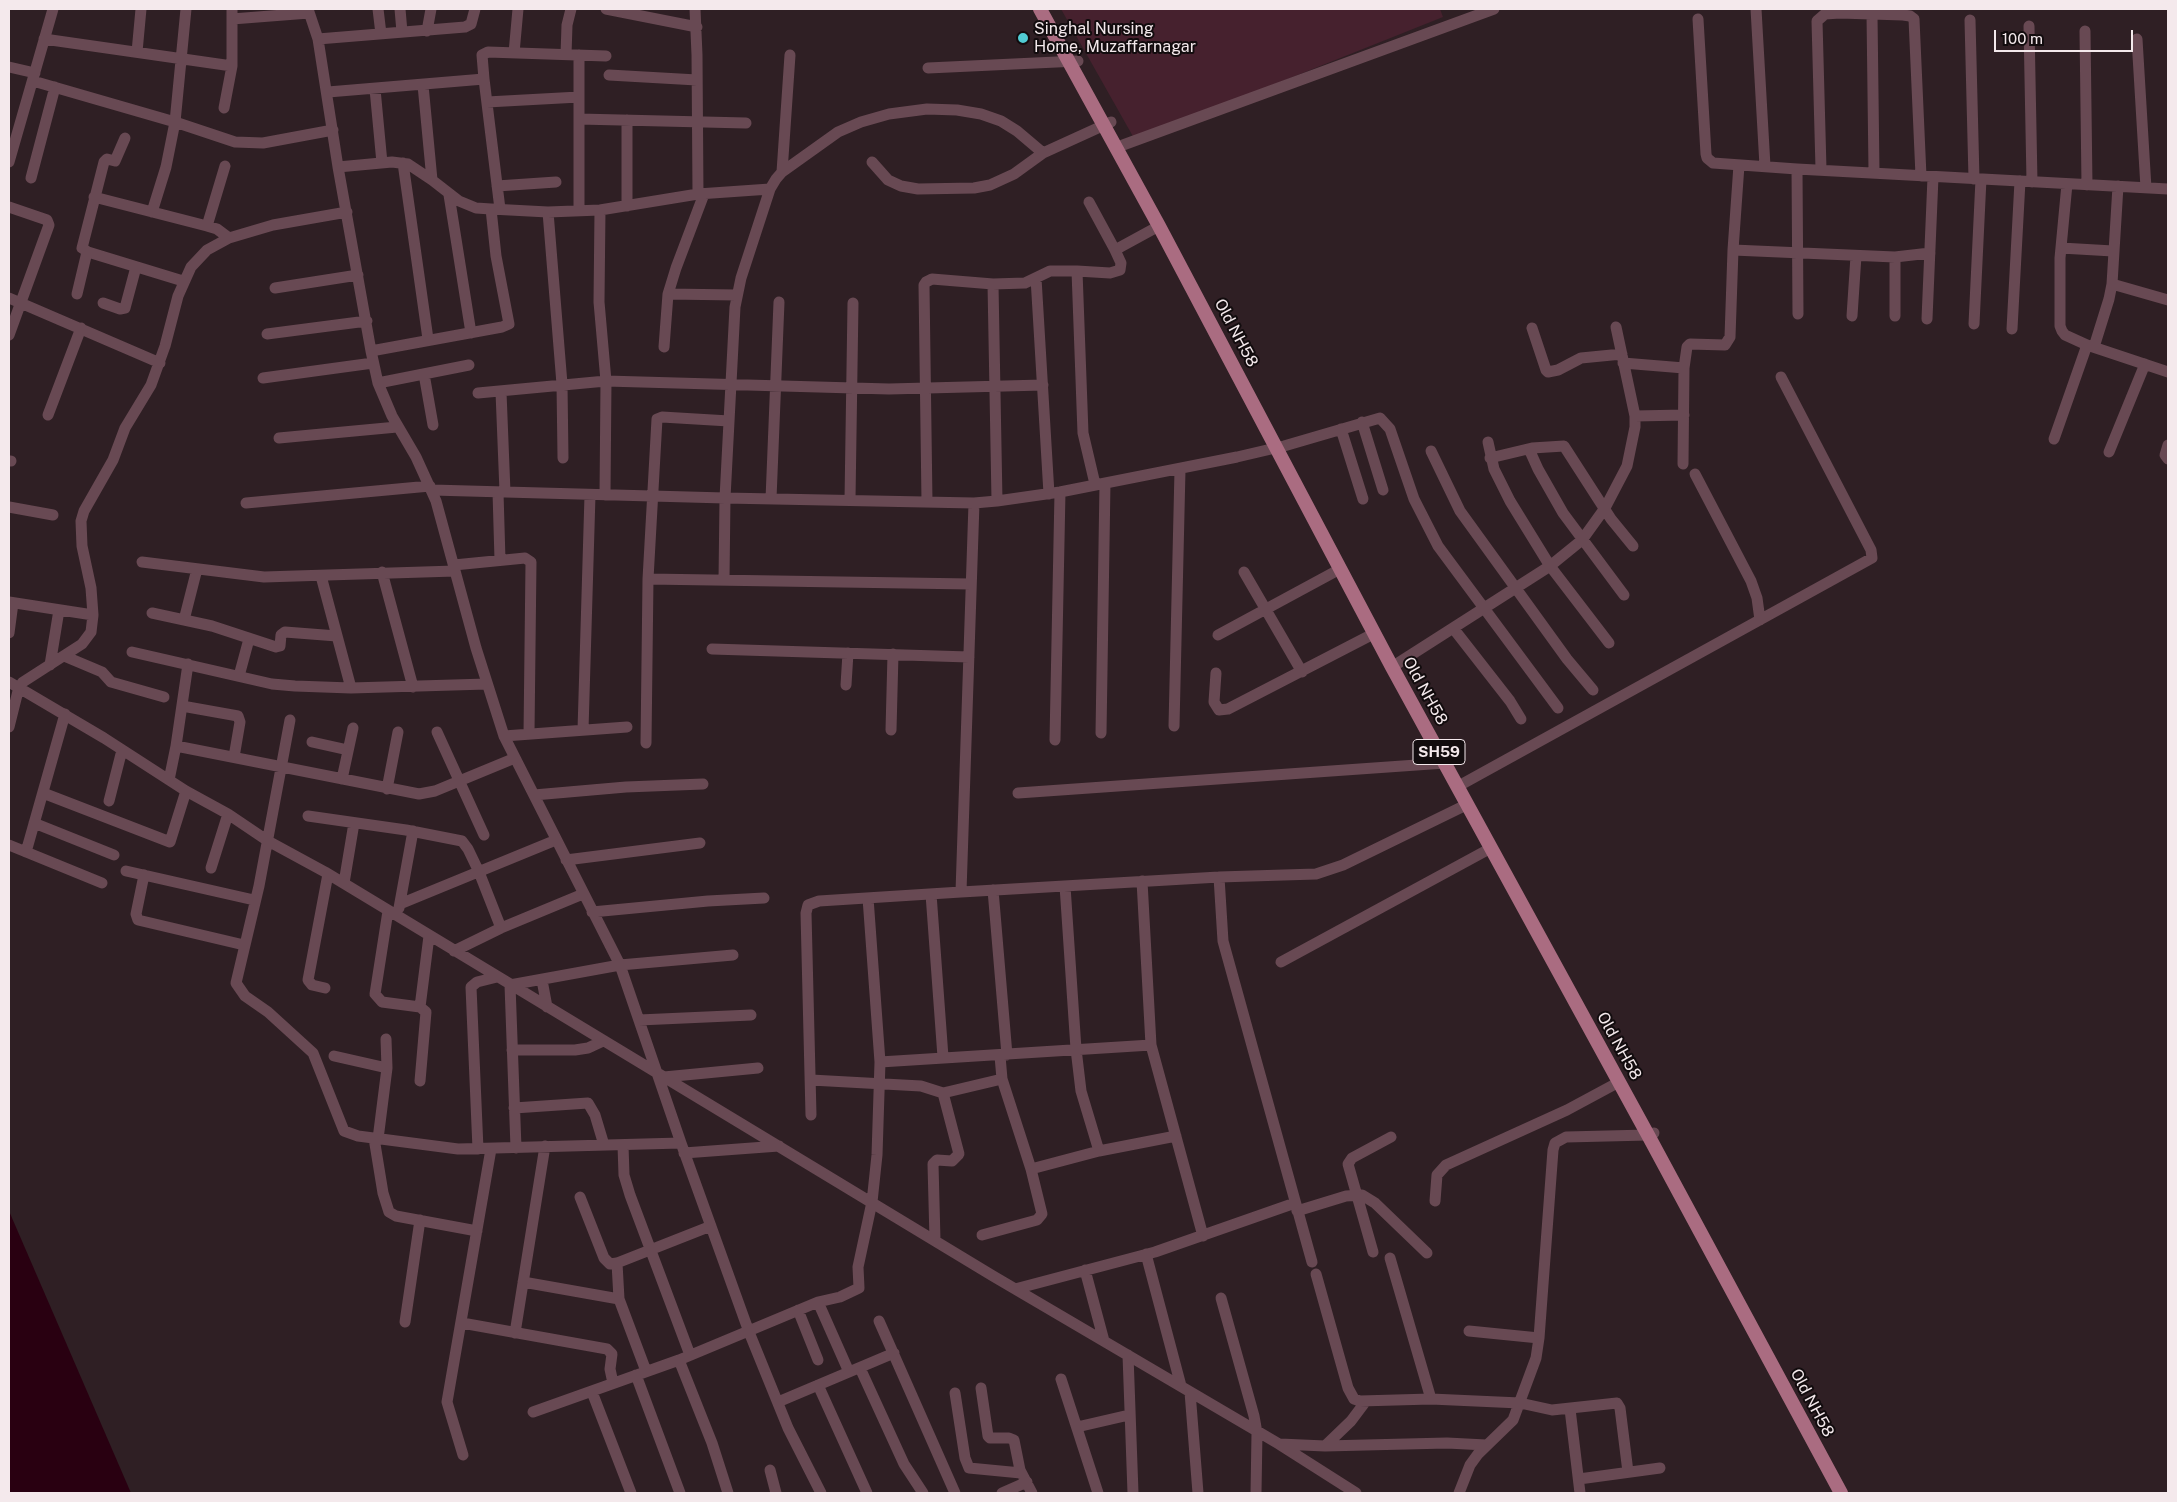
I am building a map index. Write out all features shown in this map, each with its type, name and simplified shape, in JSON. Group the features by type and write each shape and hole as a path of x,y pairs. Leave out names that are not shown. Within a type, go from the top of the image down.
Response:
{"main road":[{"name":"Old NH58","path":"1040,9 1074,61"},
{"name":"Old NH58","path":"1049,9 1074,61 1280,447 1445,763 1619,1082 1651,1134 1848,1493"},
{"name":"Old NH58","path":"1108,124 1123,145 1158,219"},
{"name":"Old NH58","path":"1280,447 1340,569 1464,783 1840,1493"}],"street":[{"path":"10,156 53,9"},
{"path":"137,52 141,9"},
{"path":"152,212 166,167 175,122 186,9"},
{"path":"378,9 381,34"},
{"path":"400,9 402,32"},
{"path":"427,31 431,9"},
{"path":"318,39 469,26 473,21 475,9"},
{"path":"514,53 518,9"},
{"path":"566,55 567,25 571,9"},
{"path":"606,9 697,27"},
{"path":"664,348 668,294 701,194 697,122 697,27 694,9"},
{"path":"1123,145 1494,9"},
{"path":"1756,9 1764,166"},
{"path":"224,108 232,66 232,14 309,11 318,39 328,92 338,167 370,351 378,383 397,428 416,456 440,511 454,568 504,736 620,965 749,1332 788,1428 821,1493"},
{"path":"1821,170 1817,21 1825,14 1840,11 1903,15 1914,19 1921,176"},
{"path":"1872,14 1874,172"},
{"path":"1698,19 1707,158 1713,162 1797,169 2168,189"},
{"path":"1970,20 1977,179 1974,324"},
{"path":"2012,329 2026,182 2029,26"},
{"path":"2085,31 2087,185"},
{"path":"44,39 232,66"},
{"path":"2137,39 2146,188"},
{"path":"370,351 502,327 509,324 496,256 495,209 497,186 482,55 488,52 606,56"},
{"path":"579,55 579,210"},
{"path":"782,172 790,55"},
{"path":"928,68 1074,61"},
{"path":"9,67 55,87 175,122 235,142 247,144 263,143 333,130"},
{"path":"609,75 697,80"},
{"path":"328,92 484,80"},
{"path":"423,85 432,180"},
{"path":"32,178 55,87"},
{"path":"375,88 382,163"},
{"path":"487,102 579,97"},
{"path":"724,580 725,498 736,295 770,188 782,172 838,132 860,122 889,114 928,110 957,110 981,114 1000,121 1017,131 1043,153"},
{"path":"579,119 746,123"},
{"path":"627,120 627,206"},
{"path":"872,162 888,180 901,186 918,189 974,188 990,185 1014,174 1043,153 1108,124"},
{"path":"125,138 115,161 105,159 82,248 87,252 183,281"},
{"path":"338,167 403,163 414,167 449,195 467,205 495,209 548,212 600,210 701,194 770,188"},
{"path":"403,163 428,340"},
{"path":"1683,464 1684,368 1686,351 1690,344 1725,345 1728,342 1739,165"},
{"path":"206,226 224,166"},
{"path":"1797,169 1798,314"},
{"path":"1927,319 1933,177"},
{"path":"497,186 556,182"},
{"path":"2067,184 2061,248 2060,326 2065,335 2090,346 2168,372"},
{"path":"2054,439 2109,299 2112,284 2118,186"},
{"path":"449,195 471,333"},
{"path":"94,197 206,226 217,230 229,238"},
{"path":"927,502 924,289 926,282 932,279 993,284 1025,283 1050,271 1110,273 1120,270 1121,263 1089,202"},
{"path":"9,207 49,222 39,256 9,335"},
{"path":"600,210 599,320 606,381 605,495"},
{"path":"14,684 28,678 64,656 87,639 91,632 93,615 89,572 80,532 81,521 84,511 113,460 125,428 151,385 160,363 183,281 199,256 229,238 273,225 346,212"},
{"path":"548,212 562,384 563,458"},
{"path":"1115,250 1158,219"},
{"path":"2061,248 2113,251"},
{"path":"1733,250 1895,257 1930,254"},
{"path":"77,294 87,252"},
{"path":"1852,316 1856,256"},
{"path":"1895,257 1895,316"},
{"path":"103,302 120,309 125,308 136,267"},
{"path":"1077,271 1083,433 1100,484 1101,733"},
{"path":"275,288 358,275"},
{"path":"1036,278 1043,385 1054,493 1056,740"},
{"path":"993,284 997,502"},
{"path":"2112,284 2168,300"},
{"path":"668,294 736,295"},
{"path":"9,298 160,363"},
{"path":"771,499 779,302"},
{"path":"850,500 850,387 853,304"},
{"path":"267,334 366,321"},
{"path":"1395,665 1550,566 1582,540 1605,508 1627,466 1635,428 1635,416 1616,327"},
{"path":"48,415 80,328"},
{"path":"1532,328 1548,372 1558,370 1580,358 1623,359 1684,368"},
{"path":"263,378 373,363"},
{"path":"2109,452 2145,364"},
{"path":"378,383 469,366"},
{"path":"424,374 432,425"},
{"path":"1464,783 1868,562 1873,554 1780,377"},
{"path":"478,393 606,381 776,387 926,389 1043,385"},
{"path":"500,560 501,392"},
{"path":"1635,416 1684,415"},
{"path":"646,743 648,579 657,419 662,417 729,420"},
{"path":"246,503 431,488 590,495 997,502 1180,470 1280,447 1380,418 1388,424 1423,520 1438,546 1558,708"},
{"path":"1362,422 1383,490"},
{"path":"278,438 397,428"},
{"path":"1341,429 1363,499"},
{"path":"1488,442 1490,458 1510,501 1550,566 1609,642"},
{"path":"2168,445 2166,454 2168,459"},
{"path":"1490,458 1529,449 1564,446 1633,546"},
{"path":"1529,449 1551,494 1582,540 1624,594"},
{"path":"1431,451 1460,511 1567,659 1593,690"},
{"path":"1174,726 1180,470"},
{"path":"1695,474 1751,581 1757,598 1760,620"},
{"path":"583,730 590,495"},
{"path":"961,892 974,503"},
{"path":"9,507 53,515"},
{"path":"142,562 264,577 321,576 454,568 500,560 529,559 532,565 529,734"},
{"path":"184,620 196,569"},
{"path":"1218,635 1340,569"},
{"path":"382,572 413,687"},
{"path":"1244,572 1302,672"},
{"path":"321,576 351,688"},
{"path":"648,579 971,584"},
{"path":"9,633 11,602 93,615"},
{"path":"50,665 59,610"},
{"path":"152,613 212,626 276,647 280,646 283,633 337,636"},
{"path":"1453,628 1510,701 1521,719"},
{"path":"1216,673 1214,702 1219,710 1224,710 1376,633"},
{"path":"239,676 249,639"},
{"path":"712,649 968,657"},
{"path":"132,652 272,684 351,688 487,684"},
{"path":"846,685 848,653"},
{"path":"891,730 893,654"},
{"path":"64,656 102,672 111,682 164,697"},
{"path":"169,780 188,664"},
{"path":"14,684 186,791 228,814 268,841 344,883 1015,1289 1186,1389 1257,1433 1279,1444 1356,1493"},
{"path":"9,727 14,684"},
{"path":"182,706 238,716 240,722 234,757"},
{"path":"26,852 65,714"},
{"path":"290,720 259,886 254,900 236,987 252,1002 268,1012 312,1053 344,1131 358,1136 458,1149 623,1145 683,1148 779,1146"},
{"path":"504,736 627,727"},
{"path":"342,779 353,728"},
{"path":"387,789 398,732"},
{"path":"437,732 484,835"},
{"path":"312,742 348,750"},
{"path":"176,746 411,794 426,794 514,758"},
{"path":"109,801 122,750"},
{"path":"1018,793 1445,763"},
{"path":"534,795 703,784"},
{"path":"43,793 170,842 186,791"},
{"path":"810,1115 811,1080 806,908 808,905 819,901 993,890 1219,877 1316,874 1329,871 1468,804"},
{"path":"211,868 228,814"},
{"path":"308,816 413,831 462,841 479,872 501,928"},
{"path":"34,823 114,855"},
{"path":"344,883 354,823"},
{"path":"413,831 400,904 393,914 375,994 382,1002 420,1007 426,1012 420,1081"},
{"path":"400,904 556,840"},
{"path":"566,860 700,843"},
{"path":"9,845 102,883"},
{"path":"1281,962 1492,848"},
{"path":"126,871 254,900"},
{"path":"325,988 312,985 308,980 328,874"},
{"path":"144,875 136,914 138,920 244,945"},
{"path":"1219,877 1223,941 1312,1262"},
{"path":"1142,882 1151,1045 1203,1236"},
{"path":"1065,886 1076,1049 1082,1091 1099,1152"},
{"path":"982,1235 1040,1217 1042,1211 1031,1169 1002,1079 1004,1055 993,890"},
{"path":"454,951 501,928 583,894"},
{"path":"931,894 943,1057"},
{"path":"592,912 708,901 764,898"},
{"path":"533,1412 679,1360 818,1302 840,1297 859,1288 858,1266 872,1202 877,1155 880,1062 868,898"},
{"path":"420,1007 429,936"},
{"path":"510,985 620,965 733,955"},
{"path":"478,1149 471,987 477,982 497,977"},
{"path":"542,980 547,1007"},
{"path":"510,985 516,1148"},
{"path":"640,1020 751,1015"},
{"path":"386,1039 387,1068 376,1138 383,1193 389,1212 396,1216 477,1230"},
{"path":"512,1050 576,1050 588,1048 603,1041"},
{"path":"880,1062 1151,1045"},
{"path":"334,1056 387,1068"},
{"path":"660,1075 758,1068"},
{"path":"811,1080 922,1086 943,1093 1002,1079"},
{"path":"1435,1201 1436,1175 1446,1165 1567,1110 1619,1082"},
{"path":"936,1240 932,1167 935,1161 952,1161 958,1154 943,1093"},
{"path":"514,1108 588,1103 594,1114 604,1146"},
{"path":"1459,1493 1470,1465 1486,1445 1513,1420 1536,1358 1555,1143 1566,1137 1651,1134"},
{"path":"1031,1169 1176,1136"},
{"path":"1373,1252 1349,1169 1349,1160 1392,1138"},
{"path":"623,1145 624,1175 690,1355"},
{"path":"515,1334 545,1146"},
{"path":"464,1455 447,1402 491,1149"},
{"path":"1015,1289 1146,1254 1296,1207 1357,1195 1369,1198 1427,1253"},
{"path":"580,1196 604,1258 610,1264 652,1250 711,1226"},
{"path":"405,1322 420,1220"},
{"path":"1146,1254 1186,1389 1198,1493"},
{"path":"1390,1258 1430,1399"},
{"path":"617,1263 619,1299 680,1493"},
{"path":"1085,1270 1104,1341"},
{"path":"1316,1274 1348,1388 1354,1399 1366,1401 1430,1399 1520,1403 1552,1410 1619,1404 1628,1472"},
{"path":"523,1282 619,1299"},
{"path":"1221,1298 1251,1401 1257,1433 1256,1493"},
{"path":"818,1302 904,1464 922,1493"},
{"path":"798,1310 818,1360"},
{"path":"880,1321 955,1493"},
{"path":"462,1323 515,1334 608,1349 612,1354 610,1369 613,1383"},
{"path":"1469,1330 1539,1338"},
{"path":"778,1402 894,1353"},
{"path":"1128,1355 1133,1493"},
{"path":"679,1360 712,1442 728,1493"},
{"path":"1061,1379 1098,1493"},
{"path":"818,1385 867,1493"},
{"path":"981,1388 988,1436 990,1438 1009,1438 1014,1440 1024,1478 1032,1493"},
{"path":"592,1392 631,1493"},
{"path":"955,1393 965,1458 969,1468 1024,1478"},
{"path":"1325,1446 1350,1421 1366,1401"},
{"path":"1570,1409 1580,1493"},
{"path":"1077,1427 1129,1415"},
{"path":"1279,1444 1325,1446 1447,1443 1486,1445"},
{"path":"1579,1479 1660,1468"},
{"path":"770,1470 776,1493"},
{"path":"1002,1493 1024,1478"}],"shaded area":[{"path":"1061,9 1440,9 1443,17 1135,140"},
{"path":"9,1211 131,1493 9,1493"}],"place":[{"name":"Singhal Nursing Home, Muzaffarnagar","path":"1023,38"}]}
